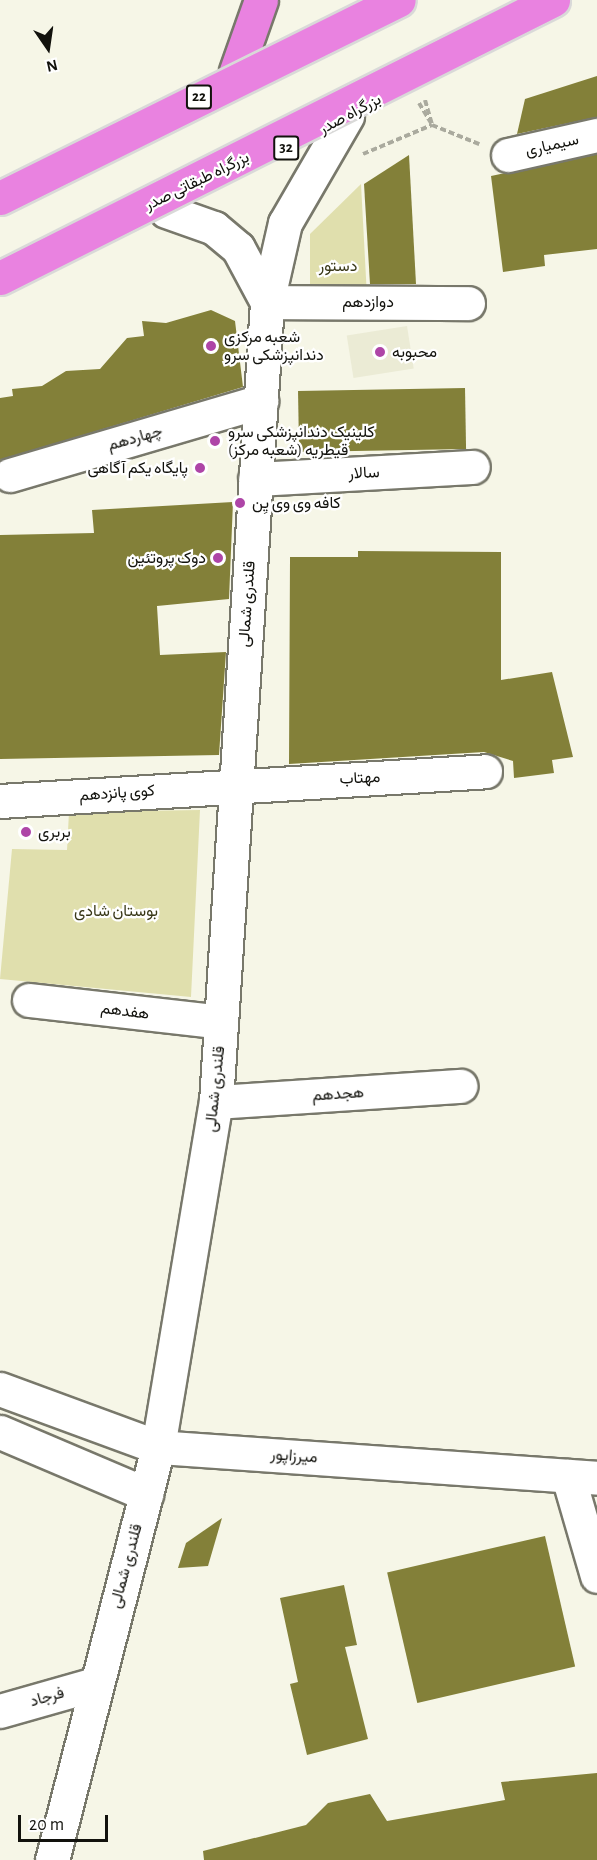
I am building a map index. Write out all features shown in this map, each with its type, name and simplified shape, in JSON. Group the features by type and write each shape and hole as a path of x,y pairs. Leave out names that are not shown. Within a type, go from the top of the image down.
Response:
{"highway":[{"path":"236,71 261,0"},
{"name":"22","path":"0,198 399,0"},
{"name":"بزرگراه طبقاتی صدر","path":"0,278 554,0"},
{"name":"بزرگراه صدر","path":"0,290 166,211 570,0"},
{"path":"0,190 367,3"}],"street":[{"name":"قلندری شمالی","path":"52,1860 95,1684 158,1447 216,1102 267,302 285,223 347,116"},
{"name":"سیمیاری","path":"508,155 597,135"},
{"path":"166,211 214,228 238,248 267,302"},
{"name":"دوازدهم","path":"267,302 468,303"},
{"name":"چهاردهم","path":"10,475 261,401"},
{"name":"سالار","path":"255,479 473,467"},
{"name":"مهتاب","path":"235,786 485,771"},
{"name":"کوی پانزدهم","path":"0,801 235,786"},
{"name":"هفدهم","path":"29,1000 221,1022"},
{"name":"هجدهم","path":"216,1102 460,1086"},
{"name":"میرزاپور","path":"0,1389 158,1447 582,1477"},
{"path":"0,1432 146,1494"},
{"path":"582,1477 597,1576"},
{"name":"فرجاد","path":"0,1711 95,1684"}],"path":[{"path":"355,158 432,125 508,155"}],"shaded area":[{"name":"محبوبه","path":"407,326 414,368 353,378 347,336"}],"green space":[{"name":"دستور","path":"361,184 367,297 310,298 310,234"},
{"name":"بوستان شادی","path":"200,810 191,997 0,979 12,849 67,850 69,812"}],"building":[{"path":"597,76 597,117 517,134 525,99"},
{"path":"597,154 597,249 544,255 545,266 503,272 491,176"},
{"path":"409,155 416,284 370,284 364,184"},
{"path":"211,310 235,321 243,387 0,460 0,398 13,396 12,389 42,386 66,371 100,369 127,338 144,336 142,321 166,323"},
{"path":"465,388 466,449 299,452 298,391"},
{"path":"233,502 229,599 157,606 160,655 226,652 219,755 0,759 0,535 94,533 92,510"},
{"path":"358,551 501,552 501,680 552,672 573,757 552,760 554,773 514,778 513,761 484,752 289,764 290,557 358,557"},
{"path":"222,1518 208,1566 178,1568 186,1543"},
{"path":"545,1536 575,1667 417,1703 387,1572"},
{"path":"344,1585 357,1645 345,1647 368,1739 307,1755 290,1684 298,1682 280,1598"},
{"path":"597,1773 597,1860 204,1860 203,1851 306,1825 328,1803 370,1794 387,1821 505,1800 501,1782"}],"place":[{"name":"شعبه مرکزی دندانپزشکی سرو","path":"211,346"},
{"name":"محبوبه","path":"380,352"},
{"name":"کلینیک دندانپزشکی سرو قیطریه (شعبه مرکز)","path":"215,441"},
{"name":"پایگاه یکم آگاهی","path":"200,468"},
{"name":"کافه وی وی یِن","path":"240,503"},
{"name":"دوک پروتئین","path":"218,558"},
{"name":"بربری","path":"26,832"}]}
